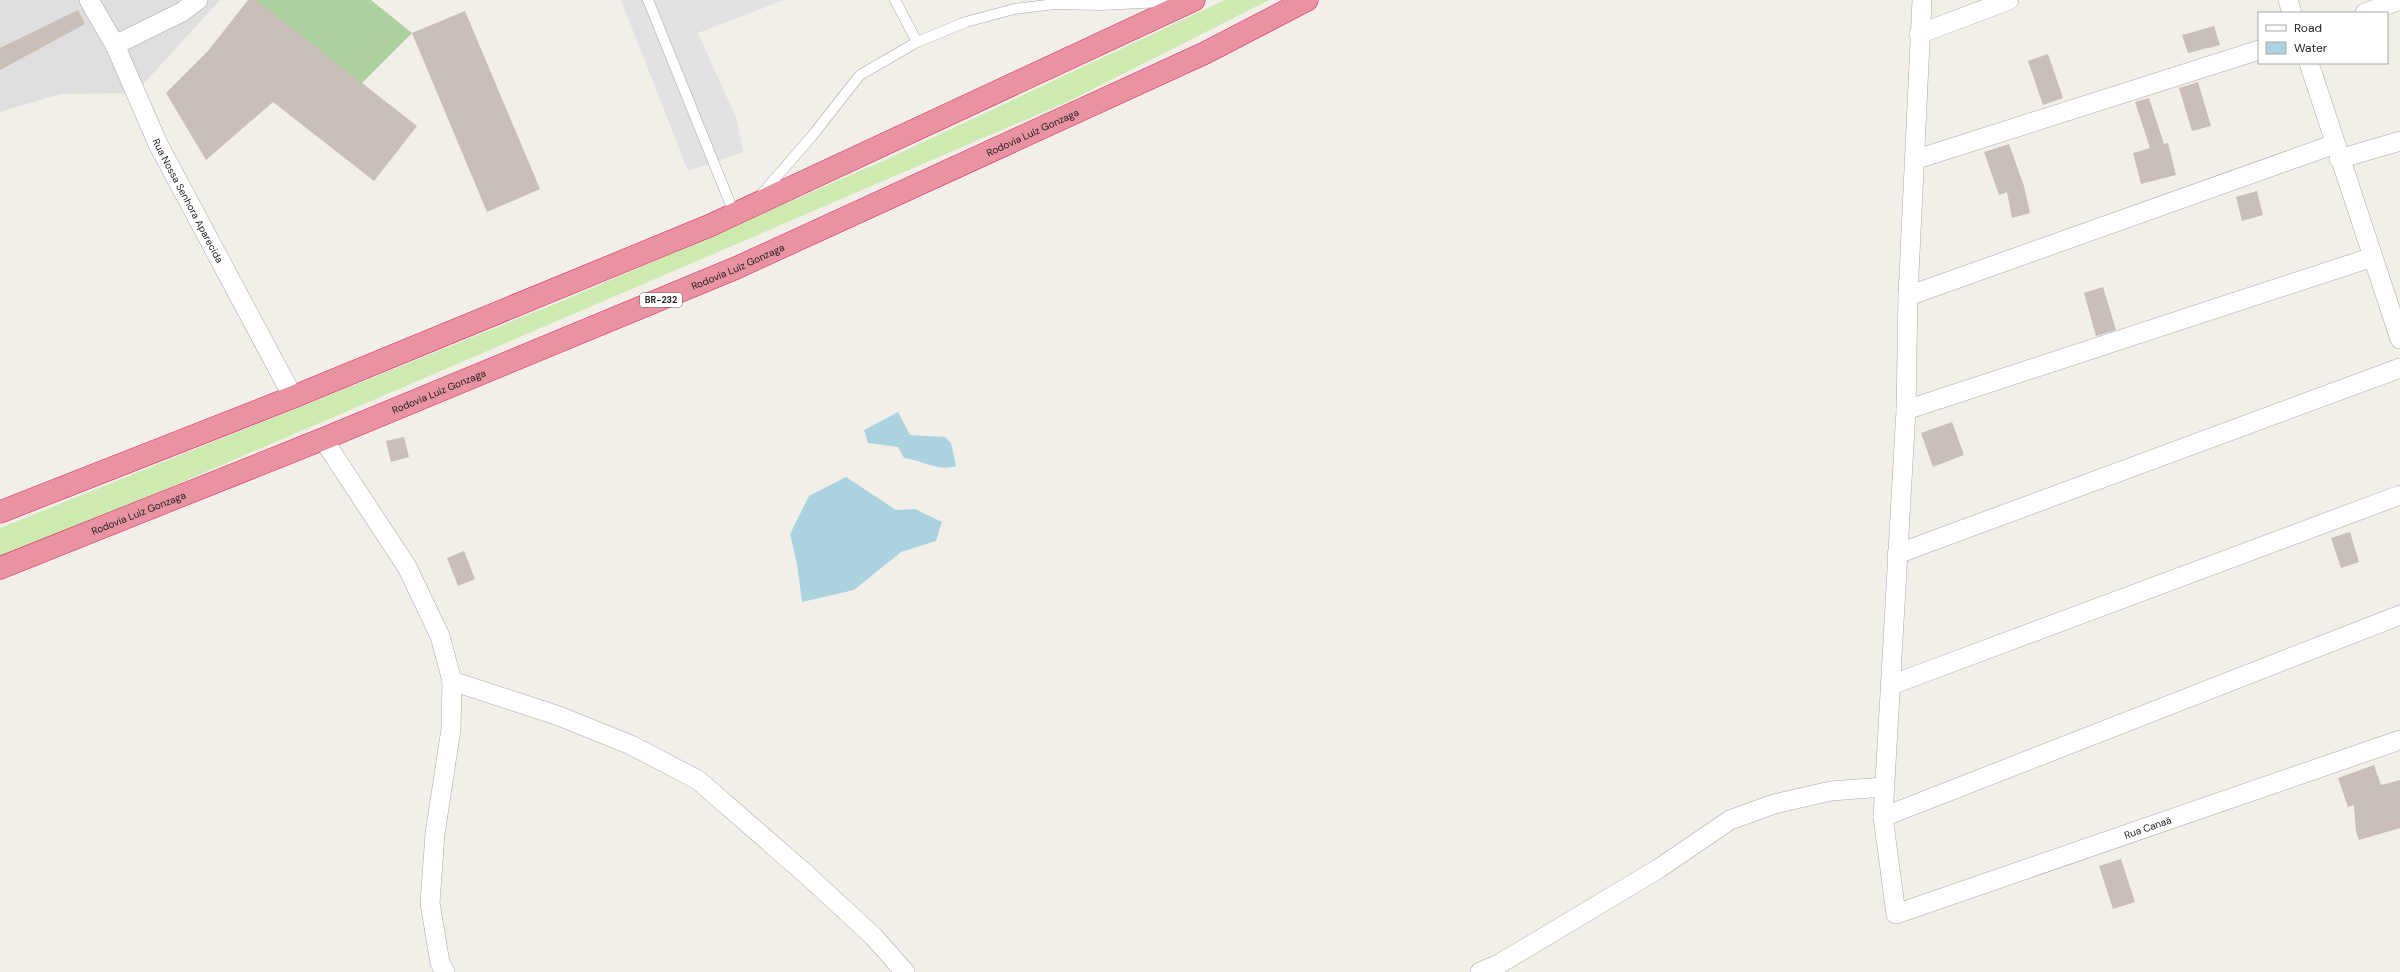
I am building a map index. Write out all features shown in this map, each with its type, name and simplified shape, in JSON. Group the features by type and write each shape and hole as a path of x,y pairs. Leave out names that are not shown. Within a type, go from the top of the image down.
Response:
{"highway":[{"path":"0,512 294,397 734,213 1194,0"},
{"name":"Rodovia Luiz Gonzaga","path":"0,568 323,440 736,268 1205,53 1307,0"}],"street":[{"name":"Rua Nossa Senhora Aparecida","path":"89,0 115,45 158,144 294,397"},
{"path":"115,45 182,12 198,0"},
{"path":"1922,0 1919,34 1908,296 1906,410 1883,817 2400,615"},
{"path":"1919,34 2009,0"},
{"path":"2288,0 2292,12"},
{"path":"2368,12 2400,0"},
{"path":"1914,160 2258,50"},
{"path":"2309,64 2373,257 2395,309 2400,340"},
{"path":"1908,296 2337,151 2400,141"},
{"path":"1906,410 2373,257"},
{"path":"1897,554 2400,368"},
{"path":"323,440 407,567 440,636 452,681 451,729 435,834 430,903 440,963 445,972"},
{"path":"1891,685 2400,495"},
{"path":"452,681 559,716 631,745 698,780 818,885 873,936 905,972"},
{"name":"Rua Canaã","path":"1883,817 1896,914 2400,740"},
{"path":"1480,972 1499,964 1658,869 1730,820 1774,804 1830,791 1884,787"}],"lane":[{"path":"648,0 734,213"},
{"path":"895,0 917,42"},
{"path":"755,203 812,136 860,75 917,42 966,22 1014,9 1055,4 1116,4 1174,0"}],"shaded area":[{"path":"0,0 220,0 135,93 60,94 0,112"},
{"path":"621,0 784,0 698,33 737,120 743,152 688,171"}],"green space":[{"path":"255,0 371,0 412,33 361,84"},
{"path":"1225,0 1269,0 1067,102 45,541 0,557 0,528 567,299 885,160"}],"water":[{"path":"898,412 910,435 945,437 951,443 956,466 943,468 936,467 904,458 898,447 868,443 864,430"},
{"path":"846,477 896,510 915,509 942,522 936,541 901,552 854,590 802,602 797,564 790,534 809,496"}],"building":[{"path":"248,0 256,0 417,126 374,181 273,102 206,160 166,93 208,51"},
{"path":"78,10 85,24 0,70 0,48"},
{"path":"465,11 540,189 487,212 412,33"},
{"path":"2214,26 2220,45 2188,53 2182,35"},
{"path":"2048,54 2063,98 2043,105 2028,61"},
{"path":"2198,82 2211,126 2192,131 2179,88"},
{"path":"2149,98 2164,144 2168,143 2176,175 2141,184 2133,153 2150,148 2135,102"},
{"path":"2009,144 2024,186 2030,213 2012,218 2007,192 1999,195 1984,152"},
{"path":"2257,191 2263,215 2242,221 2236,197"},
{"path":"2103,287 2116,330 2096,336 2084,293"},
{"path":"1952,422 1964,455 1933,467 1921,433"},
{"path":"404,437 409,457 391,462 386,441"},
{"path":"2350,532 2359,562 2341,568 2331,538"},
{"path":"464,551 475,579 458,586 447,558"},
{"path":"2374,765 2381,785 2400,780 2400,828 2359,840 2356,832 2354,805 2348,807 2338,778"},
{"path":"2121,859 2135,902 2113,909 2099,866"}]}
